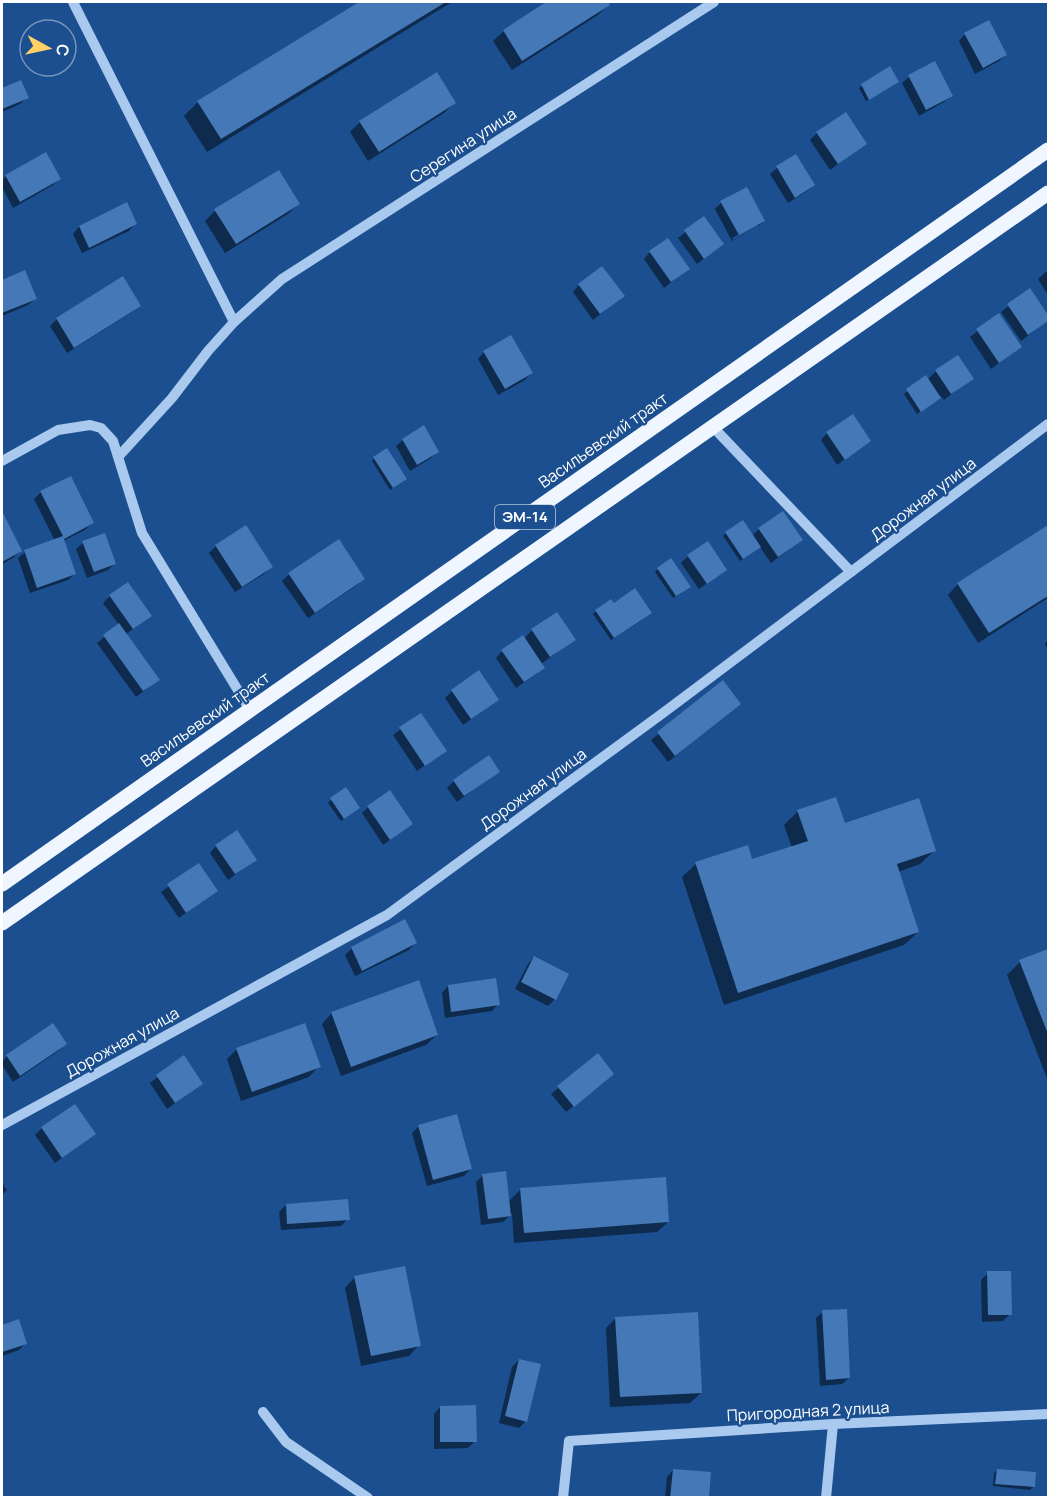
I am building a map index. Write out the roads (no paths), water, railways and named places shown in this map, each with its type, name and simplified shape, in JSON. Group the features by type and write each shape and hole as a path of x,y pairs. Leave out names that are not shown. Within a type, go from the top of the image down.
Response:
{"main road":[{"name":"Васильевский тракт","path":"2,884 1048,150"},
{"name":"ЭМ-14","path":"2,923 1048,193"}],"street":[{"path":"73,2 234,322"},
{"name":"Серегина улица","path":"118,456 172,398 208,351 234,322 282,279 714,2"},
{"name":"Дорожная улица","path":"2,1125 387,915 1048,424"},
{"path":"2,461 58,430 90,425 101,428 112,441 118,456 142,533 250,710"},
{"path":"712,427 851,572"},
{"path":"263,1412 286,1442 368,1497"},
{"name":"Пригородная 2 улица","path":"562,1497 569,1441 833,1424 1048,1414"},
{"path":"826,1497 833,1424"}]}
